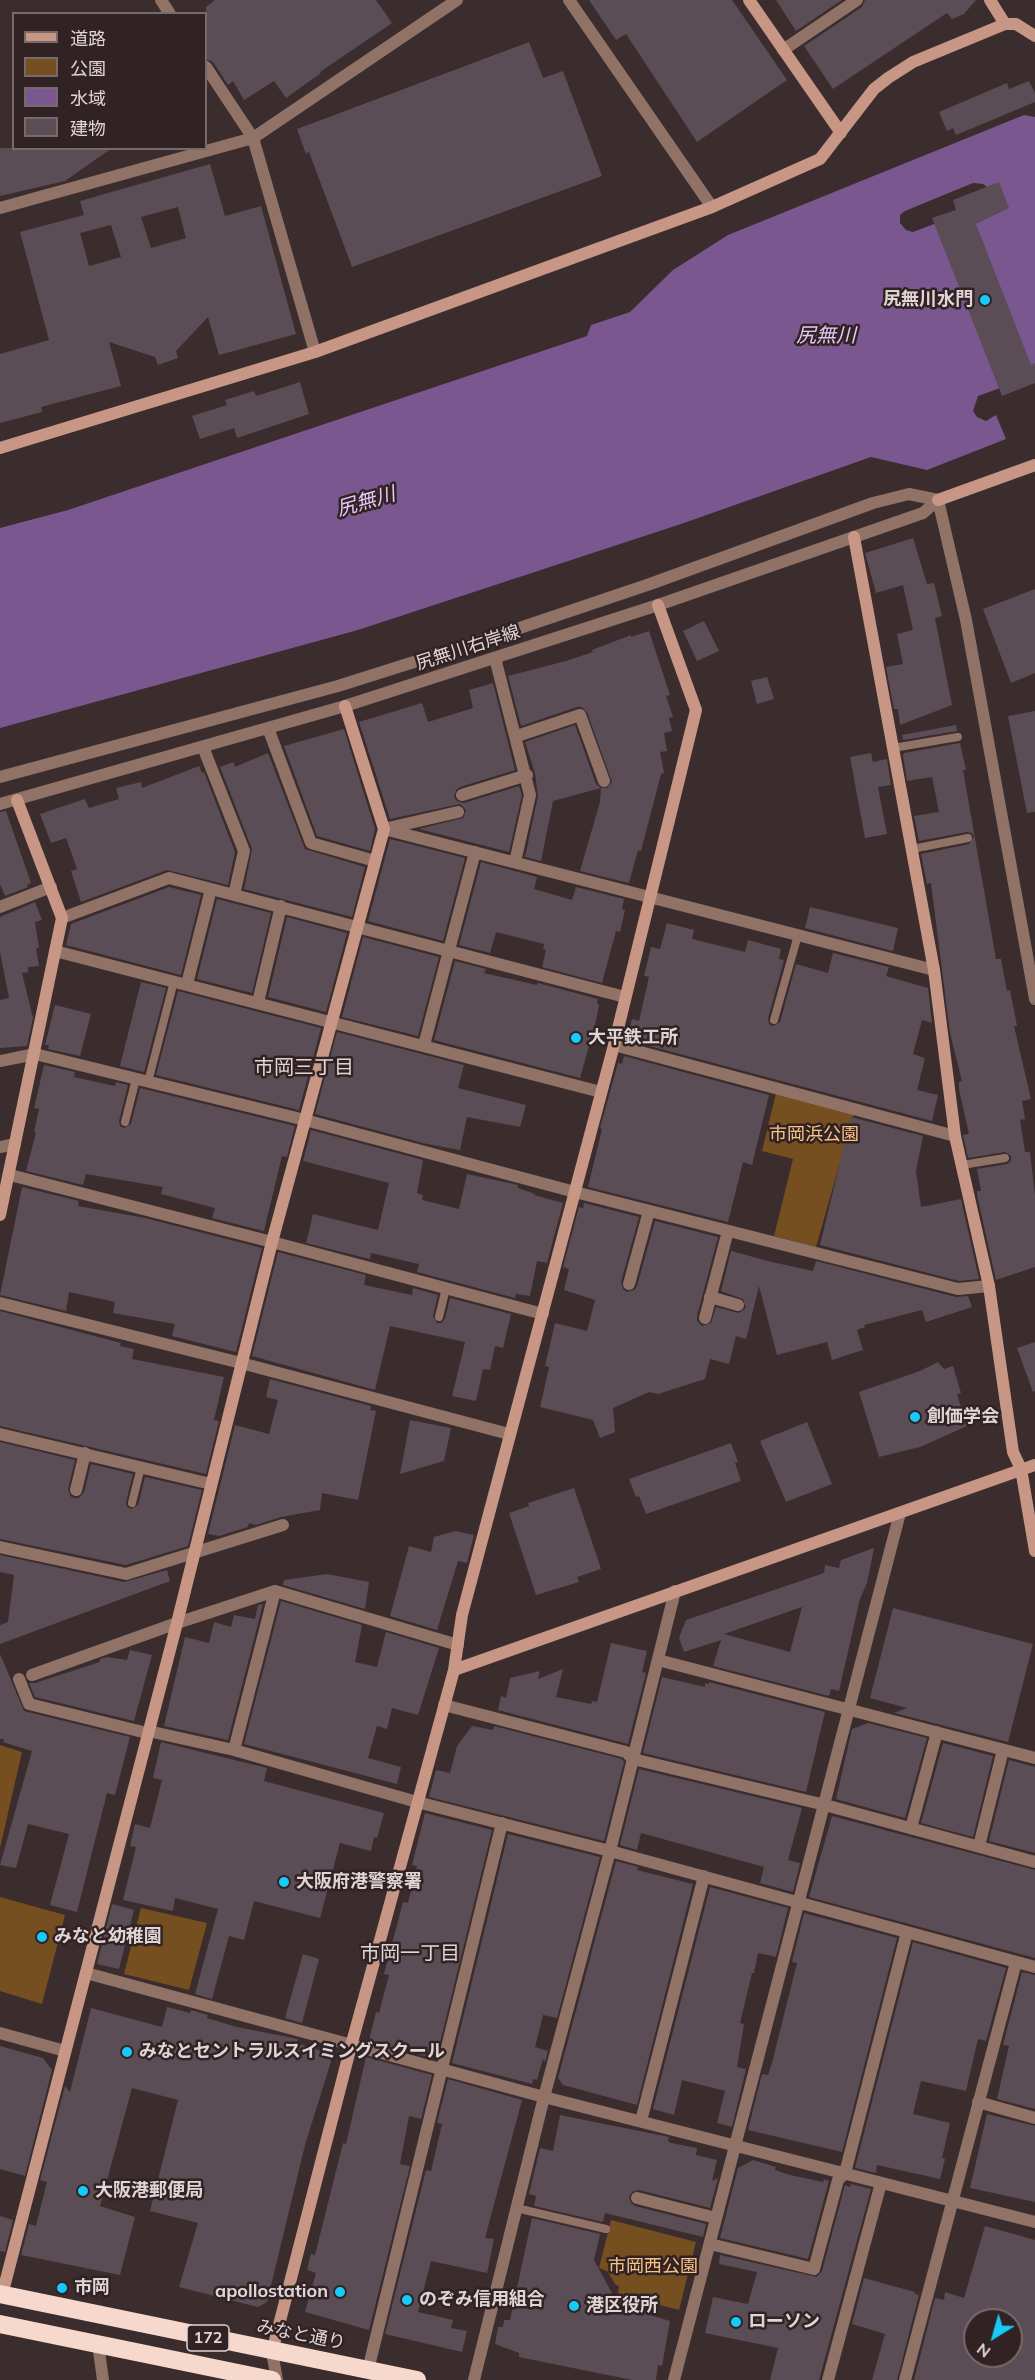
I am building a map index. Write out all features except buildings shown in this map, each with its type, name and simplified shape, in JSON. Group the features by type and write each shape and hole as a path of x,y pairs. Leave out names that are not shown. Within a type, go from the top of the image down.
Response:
{"highway":[{"name":"みなと通り","path":"1,2295 417,2380"},
{"name":"172","path":"0,2324 272,2380"}],"street":[{"path":"0,208 253,138 457,0"},
{"path":"569,0 712,207"},
{"path":"748,0 841,133"},
{"path":"783,50 857,0"},
{"path":"990,0 1005,24"},
{"path":"0,448 315,352 712,207 820,159 866,99 888,78 913,62 1005,24 1016,24 1035,36"},
{"path":"207,69 253,138 315,352"},
{"name":"尻無川右岸線","path":"0,804 345,706 658,605 923,513 938,500 1035,465"},
{"path":"0,777 338,686 650,585 873,503 909,494 938,500 966,620 1031,957 1035,999"},
{"path":"854,537 934,970 955,1136 989,1286 1013,1452 1021,1469 1035,1551"},
{"path":"277,2380 272,2352 351,2046 454,1670 462,1615 614,1045 696,710 658,605"},
{"path":"495,658 517,736 530,795 515,862"},
{"path":"1,2295 177,1623 272,1242 384,829 345,706"},
{"path":"517,736 580,716 604,781"},
{"path":"268,728 311,843 375,861"},
{"path":"203,747 244,851 234,895"},
{"path":"462,795 526,776"},
{"path":"0,1215 62,918 17,800"},
{"path":"384,829 458,812"},
{"path":"384,829 934,970"},
{"path":"424,1045 475,852"},
{"path":"62,918 169,878 625,997"},
{"path":"0,907 51,887"},
{"path":"187,984 211,889"},
{"path":"258,1002 281,906"},
{"path":"56,951 601,1092"},
{"path":"614,1045 955,1136"},
{"path":"0,1061 35,1054 304,1120 575,1192 958,1289 989,1286"},
{"path":"0,1147 15,1144"},
{"path":"10,1175 543,1314"},
{"path":"629,1284 649,1211"},
{"path":"705,1318 728,1231"},
{"path":"710,1297 738,1305"},
{"path":"0,1303 241,1363 509,1434"},
{"path":"0,1434 211,1484"},
{"path":"76,1490 85,1454"},
{"path":"454,1670 1035,1464"},
{"path":"674,2380 900,1513"},
{"path":"0,1546 126,1574 283,1525"},
{"path":"32,1675 275,1591 458,1645"},
{"path":"234,1750 275,1591"},
{"path":"474,2380 544,2097 610,1851 675,1591"},
{"path":"658,1660 1035,1758"},
{"path":"19,1679 29,1704 234,1750 417,1802 610,1851 1035,1966"},
{"path":"444,1705 626,1752 633,1759 825,1805 1035,1862"},
{"path":"911,1828 937,1732"},
{"path":"979,1846 1003,1750"},
{"path":"368,2370 502,1823"},
{"path":"641,2121 704,1876"},
{"path":"710,2244 814,2269 838,2180 845,2173 907,1932"},
{"path":"905,2380 1016,1962"},
{"path":"86,1973 544,2097 1035,2222"},
{"path":"0,2033 65,2051"},
{"path":"978,2102 1035,2118"},
{"path":"828,2380 881,2183"},
{"path":"638,2198 716,2218"},
{"path":"98,2344 103,2380"}],"lane":[{"path":"893,748 958,738"},
{"path":"912,849 968,838"},
{"path":"774,1020 798,935"},
{"path":"125,1122 142,1080 174,981"},
{"path":"962,1165 1005,1158"},
{"path":"439,1317 446,1288"},
{"path":"132,1503 141,1467"},
{"path":"516,2208 606,2229"}],"green space":[{"name":"市岡浜公園","path":"776,1093 854,1113 816,1247 774,1236 793,1159 762,1151"},
{"path":"0,1745 22,1752 0,1848"},
{"path":"0,1897 65,1915 42,2004 0,1991"},
{"path":"141,1908 207,1923 189,1990 124,1974"},
{"name":"市岡西公園","path":"611,2220 696,2242 679,2310 618,2294 619,2286 607,2271 599,2268"}],"water":[{"name":"尻無川","path":"1024,115 1035,117 1035,369 1003,387 978,396 973,411 977,417 986,421 996,415 1006,439 927,470 871,457 681,524 358,630 0,728 0,528 68,510 587,336 591,325 630,312 673,270 728,235","holes":["973,183 983,184 990,189 986,204 913,232 906,230 900,223 900,215 905,211"]}],"place":[{"name":"尻無川水門","path":"985,300"},
{"name":"大平鉄工所","path":"576,1038"},
{"name":"創価学会","path":"915,1417"},
{"name":"大阪府港警察署","path":"284,1882"},
{"name":"みなと幼稚園","path":"42,1937"},
{"name":"みなとセントラルスイミングスクール","path":"127,2052"},
{"name":"大阪港郵便局","path":"83,2191"},
{"name":"市岡","path":"62,2288"},
{"name":"apollostation","path":"340,2292"},
{"name":"のぞみ信用組合","path":"407,2300"},
{"name":"港区役所","path":"574,2306"},
{"name":"ローソン","path":"736,2322"}],"district":[{"name":"市岡三丁目","path":"304,1068"},
{"name":"市岡一丁目","path":"410,1954"}]}
